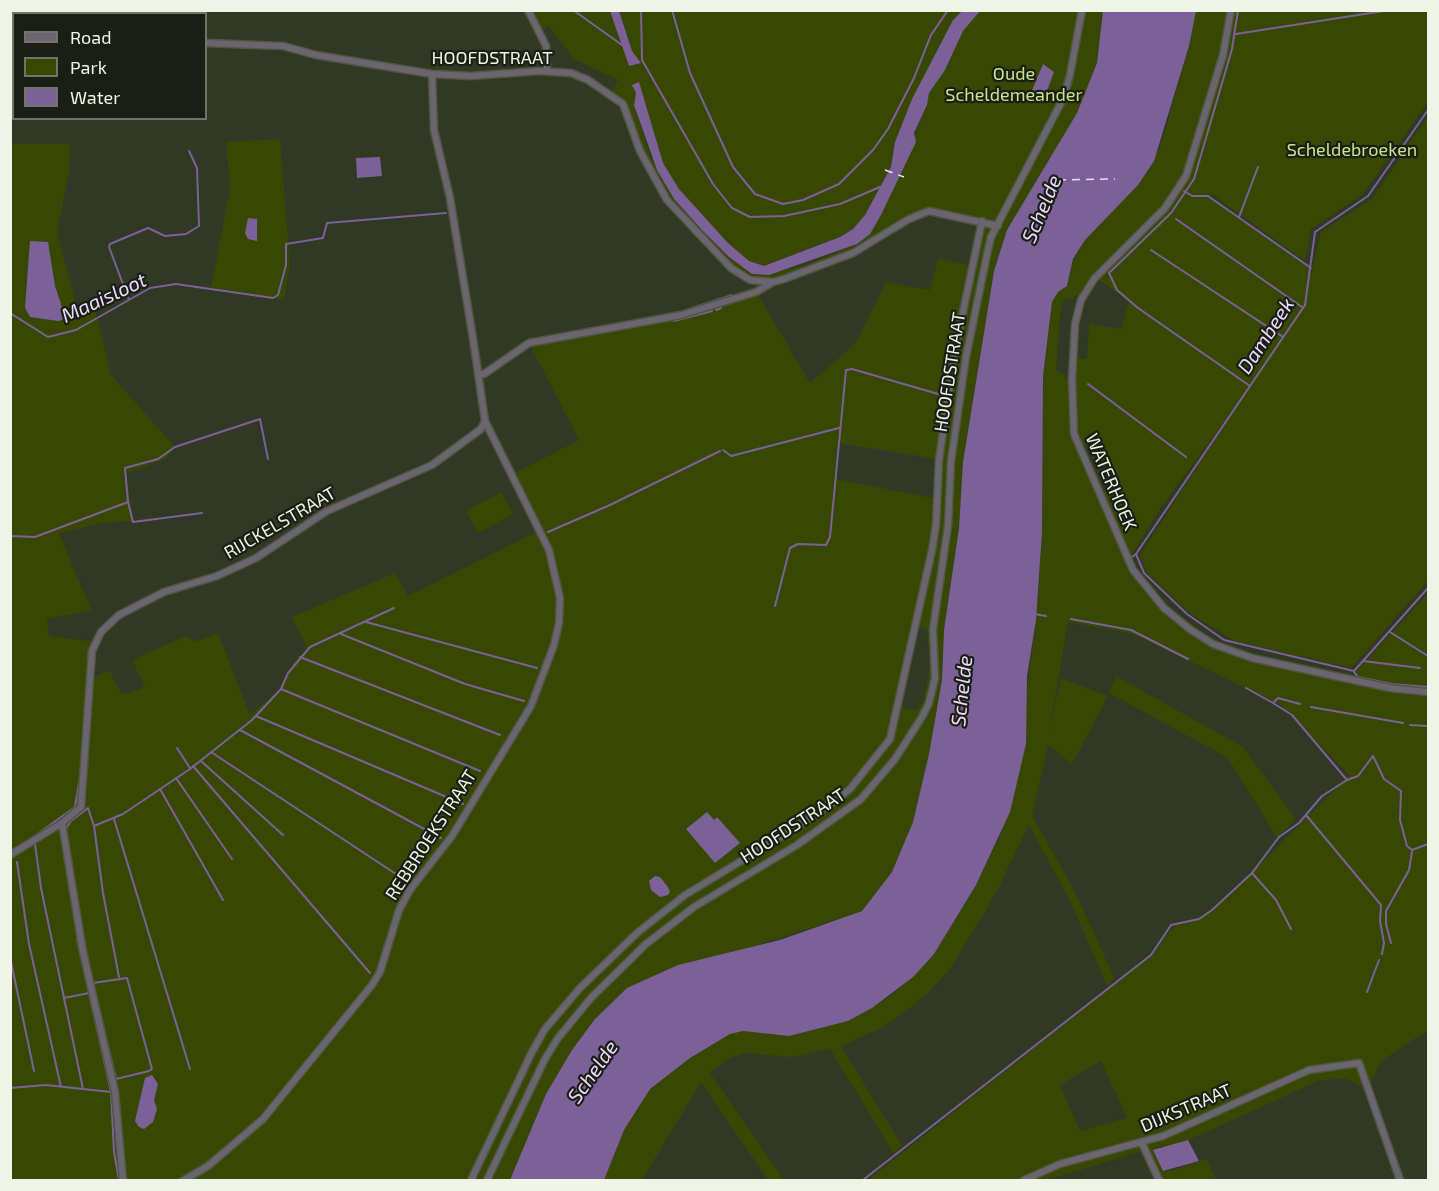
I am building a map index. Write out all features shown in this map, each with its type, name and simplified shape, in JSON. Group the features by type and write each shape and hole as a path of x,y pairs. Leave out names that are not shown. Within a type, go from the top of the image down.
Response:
{"street":[{"path":"528,10 546,46 547,71"},
{"path":"998,226 1063,99 1073,63 1082,10"},
{"name":"WATERHOEK","path":"1231,10 1223,55 1186,176 1165,208 1094,279 1081,300 1075,324 1072,379 1074,434 1133,570 1164,608 1191,630 1213,644 1252,658 1390,688 1428,692"},
{"name":"HOOFDSTRAAT","path":"207,43 283,46 315,55 432,74 471,76 547,71 571,73 588,80 623,104 640,151 667,200 730,268 750,280 773,282"},
{"path":"432,74 434,130 450,198 484,421"},
{"name":"HOOFDSTRAAT","path":"478,374 483,374 529,343 575,337 681,315 750,294 773,282 853,253 923,213 936,212 998,226 988,250 966,357 951,461 948,526 933,629 936,668 929,703 922,717 895,759 854,805 797,845 694,907 646,944 591,998 558,1038 545,1059 487,1180"},
{"name":"HOOFDSTRAAT","path":"471,1180 545,1029 580,988 637,933 686,895 789,832 839,798 850,789 890,740 932,550 936,525 939,460 954,355 982,221"},
{"path":"750,280 750,294"},
{"name":"RIJCKELSTRAAT","path":"10,855 62,823 81,807 92,651 101,632 119,615 164,592 217,576 256,558 327,510 432,465 469,440 481,429 484,421"},
{"name":"REBBROEKSTRAAT","path":"184,1180 215,1160 263,1119 372,985 380,972 399,910 410,890 452,836 534,698 559,623 560,598 555,572 540,530 484,421"},
{"path":"62,823 83,952 115,1092 123,1180"},
{"name":"DIJKSTRAAT","path":"1024,1180 1084,1156 1142,1143 1194,1123 1309,1070 1359,1063 1400,1180"},
{"path":"1142,1143 1159,1180"}],"green space":[{"name":"Oude Scheldemeander","path":"529,11 610,11 629,66 640,62 632,51 619,11 962,11 953,20 912,99 895,142 891,167 865,215 853,229 840,237 764,266 749,261 728,243 679,189 663,163 639,83 633,85 636,93 634,105 650,155 674,199 729,257 752,274 763,275 805,265 857,244 871,229 881,215 899,176 927,105 929,93 945,70 963,31 980,11 1103,11 1097,63 1077,113 1007,230 994,271 963,462 959,528 944,630 942,680 929,754 913,822 892,872 862,911 627,988 595,1019 572,1050 546,1094 510,1180 11,1180 11,144 70,144 69,173 57,232 78,313 95,309 111,375 174,446 166,459 125,473 134,521 101,523 59,533 91,610 47,619 49,636 96,642 91,679 109,670 122,695 145,687 132,660 186,636 196,642 218,633 250,715 282,688 296,658 308,650 292,617 395,573 408,596 540,530 513,474 579,440 529,343 648,322 756,292 810,383 855,344 886,282 930,290 938,258 971,266 982,221 974,217 937,209 929,211 875,241 773,282 739,275 681,217 649,169 626,104 612,91 618,80 574,59 549,26 542,30","holes":["839,443 937,459 937,499 835,479","917,626 927,629 930,667 923,701 917,711 898,707"]},
{"name":"Scheldebroeken","path":"1196,11 1428,11 1428,102 1363,194 1311,229 1305,261 1213,195 1209,196 1311,268 1311,276 1321,232 1373,198 1428,116 1428,581 1351,668 1234,641 1187,611 1146,572 1140,555 1240,400 1160,509 1130,557 1144,591 1193,635 1212,646 1255,661 1381,690 1428,695 1428,1036 1425,1032 1381,1061 1368,1089 1344,1078 1318,1081 1200,1135 1169,1147 1158,1147 1166,1172 1207,1159 1216,1180 1159,1180 1145,1150 1047,1180 868,1180 1155,952 1163,938 1178,924 1195,921 1216,908 1349,775 1281,705 1134,634 1068,622 1049,733 1061,678 1108,696 1072,764 1048,745 1032,816 1072,886 1115,979 1107,985 1069,899 1029,825 995,895 951,968 928,993 907,1010 883,1027 841,1046 902,1146 894,1154 830,1049 791,1057 744,1053 729,1058 710,1073 784,1180 768,1180 701,1082 642,1180 604,1180 624,1130 650,1089 690,1058 730,1034 743,1031 789,1036 848,1021 872,1008 894,993 934,954 976,885 1001,834 1025,703 1036,620 1042,532 1043,376 1052,302 1058,292 1067,286 1074,259 1085,240 1111,213 1160,148 1189,46","holes":["1094,276 1129,301 1121,329 1089,324 1087,359 1073,359 1072,379 1066,379 1064,374 1056,371 1061,304 1066,299 1073,299 1081,295","1078,445 1093,446 1120,480 1100,493","1101,1061 1127,1118 1080,1131 1060,1085"]},
{"path":"280,139 290,266 284,300 211,288 230,188 226,142"},
{"path":"501,492 513,514 478,533 466,511"},
{"path":"1428,593 1428,687 1358,678 1354,674"},
{"path":"1116,676 1243,747 1296,819 1277,838 1228,758 1109,693"}],"water":[{"path":"610,11 619,11 632,51 641,63 629,66"},
{"path":"962,11 980,11 963,31 945,70 929,93 927,105 914,133 916,142 881,215 870,234 857,244 769,275 752,274 729,257 702,230 674,199 657,170 634,105 636,93 632,85 639,82 663,163 679,189 728,243 749,261 764,266 840,237 853,229 865,215 891,167 895,142 912,99 953,20"},
{"name":"Schelde","path":"1103,11 1196,11 1189,46 1154,161 1138,185 1085,240 1073,259 1067,286 1058,292 1052,302 1043,376 1042,532 1036,620 1027,676 1026,744 1010,812 976,885 934,954 913,977 872,1008 848,1021 789,1036 743,1031 730,1034 690,1058 650,1089 624,1130 604,1180 510,1180 546,1094 572,1050 595,1019 627,988 678,965 780,940 862,911 892,872 913,822 929,754 942,680 944,630 959,528 963,462 994,271 1007,230 1077,113 1097,63"},
{"path":"1043,64 1054,72 1044,99 1038,100 1030,95"},
{"path":"380,157 382,176 357,178 356,158"},
{"path":"248,218 257,219 257,241 248,239 245,233"},
{"path":"30,241 48,242 55,286 66,319 58,321 30,317 25,308"},
{"path":"707,812 714,820 717,817 740,843 715,863 686,829"},
{"path":"655,876 660,877 668,887 670,892 668,895 660,897 651,890 649,881"},
{"path":"152,1075 158,1084 154,1100 157,1109 153,1122 144,1129 139,1127 135,1121 145,1078"},
{"path":"1188,1140 1199,1161 1163,1171 1153,1150"}],"waterway":[{"path":"573,10 622,45"},
{"path":"641,10 642,60 713,184 732,208 750,217 784,216 840,204 880,187"},
{"path":"672,10 690,73 733,167 755,194 783,204 803,200 839,184 873,150 888,129 914,78 931,35 948,10"},
{"path":"1238,10 1232,49 1194,179 1171,213 1109,273 1117,290 1138,308 1250,386"},
{"path":"1236,34 1390,10"},
{"name":"Dambeek","path":"1132,557 1305,305 1315,232 1368,196 1428,110"},
{"path":"129,300 109,247 110,244 148,228 165,236 186,234 199,226 197,168 189,151"},
{"path":"1239,217 1258,167"},
{"path":"1184,191 1192,196 1208,196 1311,268"},
{"name":"Maaisloot","path":"10,313 48,337 76,330 150,288 176,284 273,298 278,295 286,265 286,244 323,238 327,223 446,213"},
{"path":"1176,219 1302,307"},
{"path":"1151,250 1283,337"},
{"path":"692,308 732,295"},
{"path":"716,310 721,308"},
{"path":"674,321 712,311"},
{"path":"775,606 790,548 798,544 826,545 830,537 846,370 852,369 945,396"},
{"path":"1088,384 1186,457"},
{"path":"128,502 125,468 158,459 175,447 260,419 268,459"},
{"path":"723,450 731,456 839,428"},
{"path":"548,532 610,505 720,451"},
{"path":"10,536 35,537 128,502 133,522 202,513"},
{"path":"1136,554 1144,573 1187,614 1224,640 1354,671 1428,588"},
{"path":"94,826 123,814 190,769 252,720 281,689 288,673 310,647 394,608"},
{"path":"1034,614 1046,616"},
{"path":"1071,619 1131,630 1188,659"},
{"path":"366,622 537,668"},
{"path":"1390,632 1428,656"},
{"path":"341,634 465,684 524,701"},
{"path":"300,657 500,735"},
{"path":"1363,661 1420,668"},
{"path":"1354,672 1358,677 1392,684 1428,687"},
{"path":"1246,688 1273,703 1278,698 1300,704"},
{"path":"281,689 480,771"},
{"path":"1273,703 1292,715 1347,780 1358,776 1373,756 1384,779 1401,791 1400,820 1407,846 1412,850 1428,844"},
{"path":"1311,707 1403,723"},
{"path":"256,716 463,804"},
{"path":"1410,725 1428,726"},
{"path":"240,730 441,838"},
{"path":"177,748 190,768"},
{"path":"211,752 408,882"},
{"path":"201,761 283,835"},
{"path":"193,766 370,973"},
{"path":"32,838 75,807 80,777"},
{"path":"176,778 232,859"},
{"path":"863,1180 1151,955 1171,925 1199,919 1212,910 1252,873 1279,837 1299,823 1322,796 1347,780"},
{"path":"160,789 223,900"},
{"path":"65,830 71,821 88,808 94,826 103,893 119,977"},
{"path":"1306,815 1381,905 1380,921 1384,943 1382,954"},
{"path":"114,819 190,1069"},
{"path":"22,844 32,838"},
{"path":"35,844 41,888 83,1089 111,1092"},
{"path":"1391,943 1386,924 1386,911 1409,870 1412,852"},
{"path":"17,862 29,944 61,1087"},
{"path":"1252,873 1276,900 1291,929"},
{"path":"77,939 111,1092 114,1152 119,1180"},
{"path":"85,945 93,983 116,1079 149,1071 152,1069 127,978 93,983"},
{"path":"10,957 34,1071"},
{"path":"1367,992 1379,960"},
{"path":"64,998 89,993"},
{"path":"10,1088 46,1085 83,1089"},
{"path":"199,1168 206,1163"},
{"path":"190,1180 203,1172"},
{"path":"178,1180 183,1177"}],"ferry route":[{"path":"885,170 904,177"},
{"path":"1058,180 1115,179"}]}
